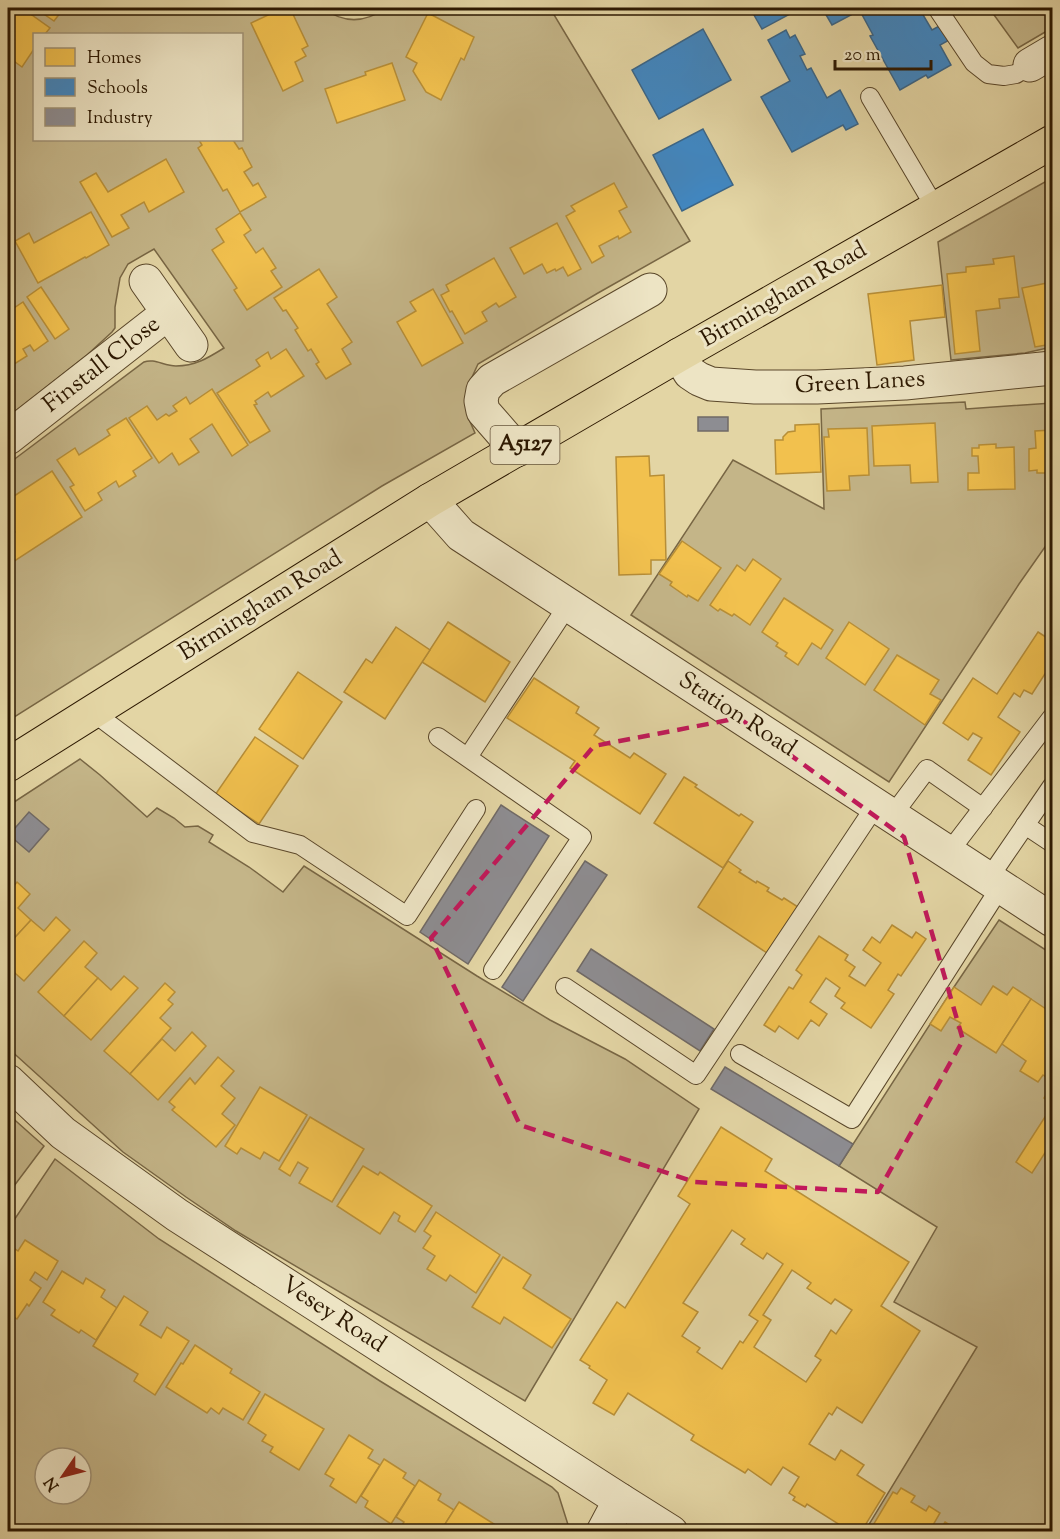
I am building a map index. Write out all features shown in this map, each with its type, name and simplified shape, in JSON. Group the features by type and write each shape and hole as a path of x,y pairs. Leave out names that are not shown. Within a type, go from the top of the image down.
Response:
{"main road":[{"name":"Birmingham Road","path":"8,765 430,500 1053,142"}],"street":[{"name":"Finstall Close","path":"146,281 191,345"},
{"path":"517,450 483,411 481,400 483,390 492,380 650,290"},
{"name":"Finstall Close","path":"8,438 168,313"},
{"name":"Green Lanes","path":"679,355 690,373 699,379 711,384 755,387 904,383 1053,368"},
{"name":"Station Road","path":"430,500 461,535 1053,920"},
{"name":"Vesey Road","path":"8,1081 63,1133 177,1215 671,1532"},
{"path":"603,1532 620,1500"}],"lane":[{"path":"937,8 974,63 988,74 1004,76 1016,74 1041,59"},
{"path":"870,97 936,209"},
{"path":"468,757 568,605"},
{"path":"93,712 253,833 300,845 407,916 476,809"},
{"path":"949,852 1053,717"},
{"path":"438,737 582,837 493,970"},
{"path":"565,987 696,1075 884,810 927,769 983,808"},
{"path":"740,1054 852,1119 995,882 1025,825 1053,786"},
{"path":"1025,825 1053,843"}],"highlighted area":[{"path":"739,718 904,837 963,1040 878,1192 695,1182 520,1125 431,938 594,746"}],"shaded area":[{"path":"8,8 323,8 339,17 354,20 370,17 386,8 550,8 690,241 478,364 468,386 466,401 468,417 475,433 382,486 8,721 8,464 144,362 152,361 176,366 189,365 224,348 154,249 128,264 120,278 115,307 115,328 87,355 8,417"},
{"path":"989,8 1052,8 1052,28 1018,48"},
{"path":"1052,178 1052,347 1025,353 951,360 938,242"},
{"path":"965,402 966,409 1052,403 1052,537 889,782 631,615 733,460 824,509 821,409"},
{"path":"80,759 147,817 157,808 185,827 198,826 213,835 209,842 283,892 304,866 550,1020 625,1059 699,1109 525,1401 236,1231 186,1197 123,1152 8,1048 8,806"},
{"path":"999,920 1052,954 1052,1531 865,1531 977,1347 894,1302 937,1227 839,1166"},
{"path":"8,1114 44,1146 8,1194"},
{"path":"55,1159 159,1239 380,1381 552,1487 558,1493 570,1531 193,1532 184,1525 179,1532 8,1532 8,1229"}],"building: Homes":[{"path":"8,8 22,8 50,28 46,33 33,33 33,50 22,67 8,59"},
{"path":"35,8 64,8 54,21"},
{"path":"283,8 290,8 308,46 302,49 306,56 295,62 303,81 283,91 251,23"},
{"path":"428,13 474,37 464,60 461,58 441,100 426,92 413,71 417,63 406,57"},
{"path":"392,63 405,100 337,123 325,89"},
{"path":"200,141 234,141 239,149 242,148 252,167 244,172 253,186 258,183 266,197 240,212 227,189 223,191 198,148 202,145"},
{"path":"166,159 184,192 149,212 144,202 121,215 129,228 112,237 80,182 96,173 108,192"},
{"path":"614,183 627,207 619,211 631,232 599,246 604,256 592,263 566,216 575,211 571,206"},
{"path":"91,212 109,245 38,283 15,241 29,233 34,243"},
{"path":"240,213 251,230 244,235 256,253 263,248 276,268 271,271 282,287 247,310 234,290 237,288 212,250 224,242 216,229"},
{"path":"557,223 581,269 568,276 563,267 547,273 542,264 524,274 510,248"},
{"path":"1014,256 1019,297 999,299 1000,308 976,311 980,351 955,354 947,274 966,272 966,267 994,264 993,259"},
{"path":"494,258 516,297 499,307 496,303 482,312 487,321 465,334 441,295 449,291 446,285"},
{"path":"319,269 337,297 327,304 352,342 342,349 351,364 326,379 316,364 319,362 311,349 308,351 295,330 298,328 286,310 283,311 274,298"},
{"path":"1052,282 1052,344 1035,347 1022,288"},
{"path":"942,285 945,317 910,321 914,360 877,365 868,294"},
{"path":"41,287 69,329 55,339 27,297"},
{"path":"433,289 463,343 422,366 397,322 416,311 410,302"},
{"path":"23,302 48,341 34,351 30,345 23,349 27,356 8,368 8,312"},
{"path":"286,349 304,376 271,397 268,392 255,401 257,404 254,405 270,431 250,443 217,393 260,366 256,360 268,352 271,359"},
{"path":"212,389 248,445 232,456 212,424 190,439 199,452 179,465 172,453 159,463 129,418 147,406 157,420 166,414 169,416 177,411 173,406 186,397 190,404"},
{"path":"126,418 152,458 133,471 136,476 119,487 116,481 98,493 102,500 85,511 70,487 74,485 57,460 75,448 79,455 110,435 107,430"},
{"path":"935,423 938,482 911,483 910,465 874,466 872,426"},
{"path":"819,424 821,472 776,474 775,440 783,440 788,432 795,431 795,425"},
{"path":"867,428 869,475 849,476 850,490 827,491 824,437 829,437 828,429"},
{"path":"1052,430 1052,473 1029,471 1029,449 1036,448 1035,431"},
{"path":"996,444 996,448 1014,447 1015,489 968,490 968,473 979,473 978,456 972,456 972,448 979,448 979,445"},
{"path":"649,456 650,476 664,475 666,560 651,560 651,574 619,575 616,457"},
{"path":"52,471 82,517 13,562 8,552 8,536 15,532 8,520 8,500"},
{"path":"682,541 721,568 698,601 688,595 687,597 670,585 672,582 659,574"},
{"path":"753,559 781,579 750,625 734,614 732,616 720,609 718,611 710,605 737,565 745,571"},
{"path":"784,598 833,630 821,649 812,643 798,665 785,656 787,653 776,646 778,643 762,632"},
{"path":"448,622 510,662 485,702 422,662"},
{"path":"849,622 889,649 865,685 826,658"},
{"path":"396,627 430,650 385,719 344,692 366,659 372,663"},
{"path":"1038,632 1052,641 1052,663 1032,694 1024,690 1020,697 1014,693 998,717 1020,732 991,775 968,760 982,738 973,733 968,740 943,723 973,678 997,694"},
{"path":"897,655 939,680 930,694 941,700 925,725 874,690"},
{"path":"298,672 342,702 303,759 259,729"},
{"path":"534,678 579,707 576,713 599,728 594,735 630,758 634,753 666,774 640,814 570,768 575,761 507,718"},
{"path":"255,737 298,766 259,824 215,795"},
{"path":"684,777 739,816 741,814 753,822 723,868 654,823"},
{"path":"728,861 741,870 739,872 769,888 767,891 798,907 767,953 698,907"},
{"path":"17,882 30,894 18,908 31,920 8,945 8,893"},
{"path":"56,917 70,930 24,981 8,967 8,945 31,920 44,931"},
{"path":"892,925 912,938 916,932 926,939 901,976 898,974 888,990 894,994 871,1028 841,1008 845,1003 835,996 840,988 826,978 810,1002 827,1014 819,1026 811,1020 798,1039 779,1026 775,1032 764,1025 789,987 793,989 802,975 796,970 819,936 848,955 845,960 855,967 849,976 865,986 881,963 863,950 872,937 880,943"},
{"path":"84,941 97,953 85,967 98,978 64,1016 38,992"},
{"path":"124,976 138,988 91,1040 64,1016 98,978 111,990"},
{"path":"165,983 175,992 168,1000 173,1004 160,1018 171,1028 130,1074 104,1051"},
{"path":"993,986 1007,995 1013,987 1031,999 996,1053 957,1028 961,1023 950,1017 941,1031 930,1024 954,987 981,1005"},
{"path":"1031,999 1052,1013 1049,1019 1052,1021 1050,1050 1052,1052 1052,1081 1043,1075 1038,1082 1020,1071 1026,1061 1002,1044"},
{"path":"192,1032 206,1046 158,1100 130,1074 162,1039 175,1051"},
{"path":"218,1057 234,1071 221,1086 235,1098 222,1114 235,1125 216,1147 172,1110 175,1107 169,1102 190,1078 195,1084"},
{"path":"1052,1084 1052,1104 1044,1098"},
{"path":"260,1087 307,1115 279,1161 264,1152 260,1159 241,1148 237,1154 225,1146"},
{"path":"1052,1106 1052,1142 1032,1173 1016,1162"},
{"path":"310,1117 364,1149 332,1202 299,1183 308,1168 298,1162 290,1176 279,1169"},
{"path":"721,1127 772,1159 765,1171 909,1262 881,1306 920,1331 862,1423 837,1407 832,1415 829,1413 809,1444 835,1460 841,1450 864,1465 857,1475 885,1493 861,1532 851,1532 807,1504 805,1507 793,1500 795,1497 789,1493 799,1477 783,1467 771,1485 748,1469 745,1473 691,1440 694,1435 628,1393 614,1415 593,1403 607,1380 580,1360 617,1302 625,1308 690,1204 678,1196","holes":["732,1230 745,1239 741,1244 763,1259 767,1253 783,1264 749,1315 758,1321 743,1343 740,1341 722,1369 697,1352 700,1348 682,1336 698,1312 683,1303","792,1270 811,1283 807,1288 831,1304 835,1299 852,1310 836,1334 831,1330 815,1356 821,1360 806,1382 754,1347 771,1320 763,1315"]},
{"path":"363,1166 378,1175 380,1172 432,1206 415,1232 398,1221 400,1216 394,1212 380,1234 337,1206"},
{"path":"436,1212 500,1255 476,1293 450,1275 446,1281 427,1269 435,1256 423,1248 431,1236 424,1231"},
{"path":"25,1240 58,1261 47,1280 35,1272 30,1280 41,1288 17,1319 8,1313 8,1244 18,1251"},
{"path":"503,1257 531,1275 523,1288 571,1319 552,1348 504,1317 500,1324 472,1307"},
{"path":"62,1271 83,1284 86,1278 105,1290 101,1297 117,1308 96,1340 81,1330 79,1333 51,1315 55,1310 43,1302"},
{"path":"124,1296 148,1312 140,1325 161,1338 167,1327 189,1341 155,1395 134,1381 138,1374 93,1346"},
{"path":"195,1345 232,1369 230,1373 260,1392 243,1420 223,1408 219,1414 211,1408 207,1413 166,1387"},
{"path":"265,1394 324,1429 299,1470 270,1452 273,1447 262,1441 266,1435 248,1423"},
{"path":"349,1435 373,1450 368,1458 380,1465 356,1503 330,1486 334,1479 325,1474"},
{"path":"384,1459 406,1473 403,1478 415,1486 391,1524 365,1507 368,1501 361,1496"},
{"path":"419,1480 441,1494 438,1500 454,1510 440,1532 402,1532 399,1530 404,1522 396,1517"},
{"path":"901,1488 915,1496 911,1502 926,1511 929,1506 940,1513 929,1532 869,1532 893,1492 897,1494"},
{"path":"459,1502 494,1524 489,1532 440,1532"},
{"path":"945,1522 961,1532 939,1532"}],"building: Schools":[{"path":"750,8 801,8 762,29"},
{"path":"822,8 847,8 851,15 832,25"},
{"path":"915,8 916,10 919,8 932,30 943,24 951,39 940,45 951,65 928,78 926,75 900,90 870,36 873,35 859,9"},
{"path":"703,29 731,80 659,119 632,70"},
{"path":"786,30 790,38 795,35 805,54 800,56 807,70 811,68 827,98 840,90 858,124 846,130 843,125 792,152 761,97 790,81 768,40"},
{"path":"703,129 733,185 682,211 653,155"}],"building: Industry":[{"path":"698,417 728,417 728,431 698,431"},
{"path":"501,805 549,836 468,964 420,932"},
{"path":"29,812 49,829 29,852 9,835"},
{"path":"585,861 607,875 523,1001 502,987"},
{"path":"591,949 714,1029 700,1051 577,971"},
{"path":"725,1067 853,1144 839,1166 711,1089"}]}
